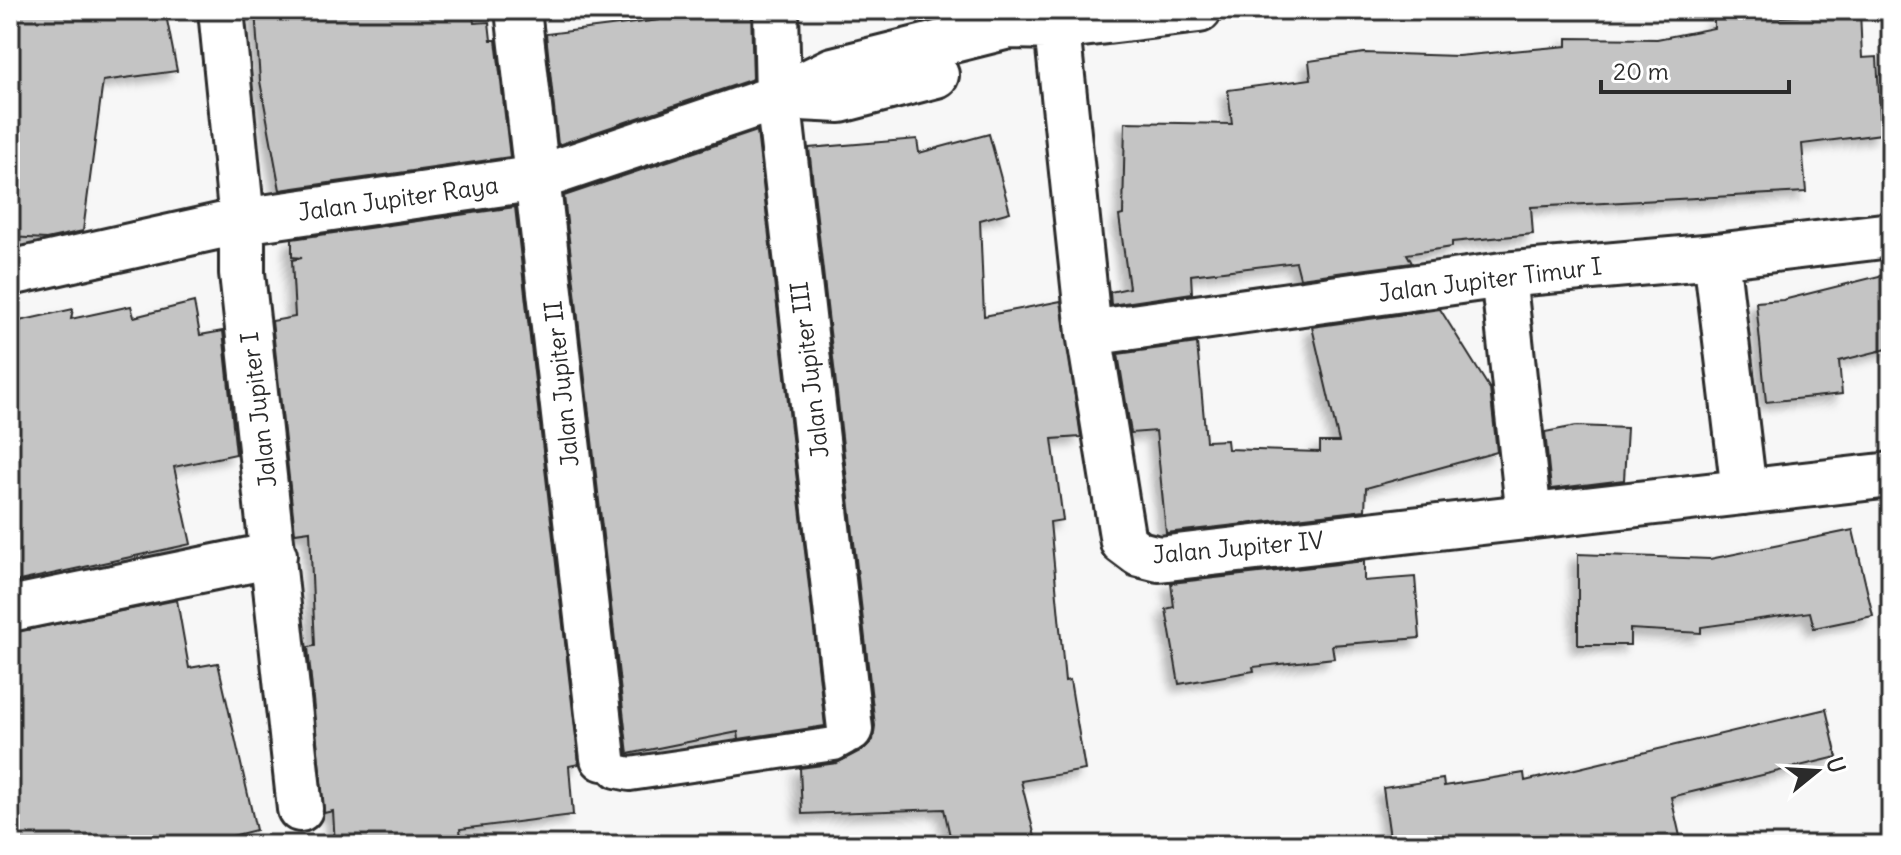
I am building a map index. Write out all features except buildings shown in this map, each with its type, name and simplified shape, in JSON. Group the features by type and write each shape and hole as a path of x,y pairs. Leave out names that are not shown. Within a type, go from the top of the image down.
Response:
{"street":[{"name":"Jalan Jupiter I","path":"221,10 242,221 242,273 300,809"},
{"name":"Jalan Jupiter II","path":"518,10 603,758"},
{"name":"Jalan Jupiter III","path":"776,10 778,97 850,729"},
{"name":"Jalan Jupiter Raya","path":"10,273 242,221 538,178 778,97 840,100 1012,55 1056,18 1199,10"},
{"name":"Jalan Jupiter IV","path":"1056,18 1089,333 1123,542 1139,554 1159,559 1891,475"},
{"name":"Jalan Jupiter Timur I","path":"1089,333 1503,275 1716,256 1891,235"},
{"path":"1716,256 1744,492"},
{"path":"1503,275 1529,517"},
{"path":"10,609 274,555"}],"lane":[{"path":"603,758 616,771 630,774 834,744 845,738 850,729"}]}
